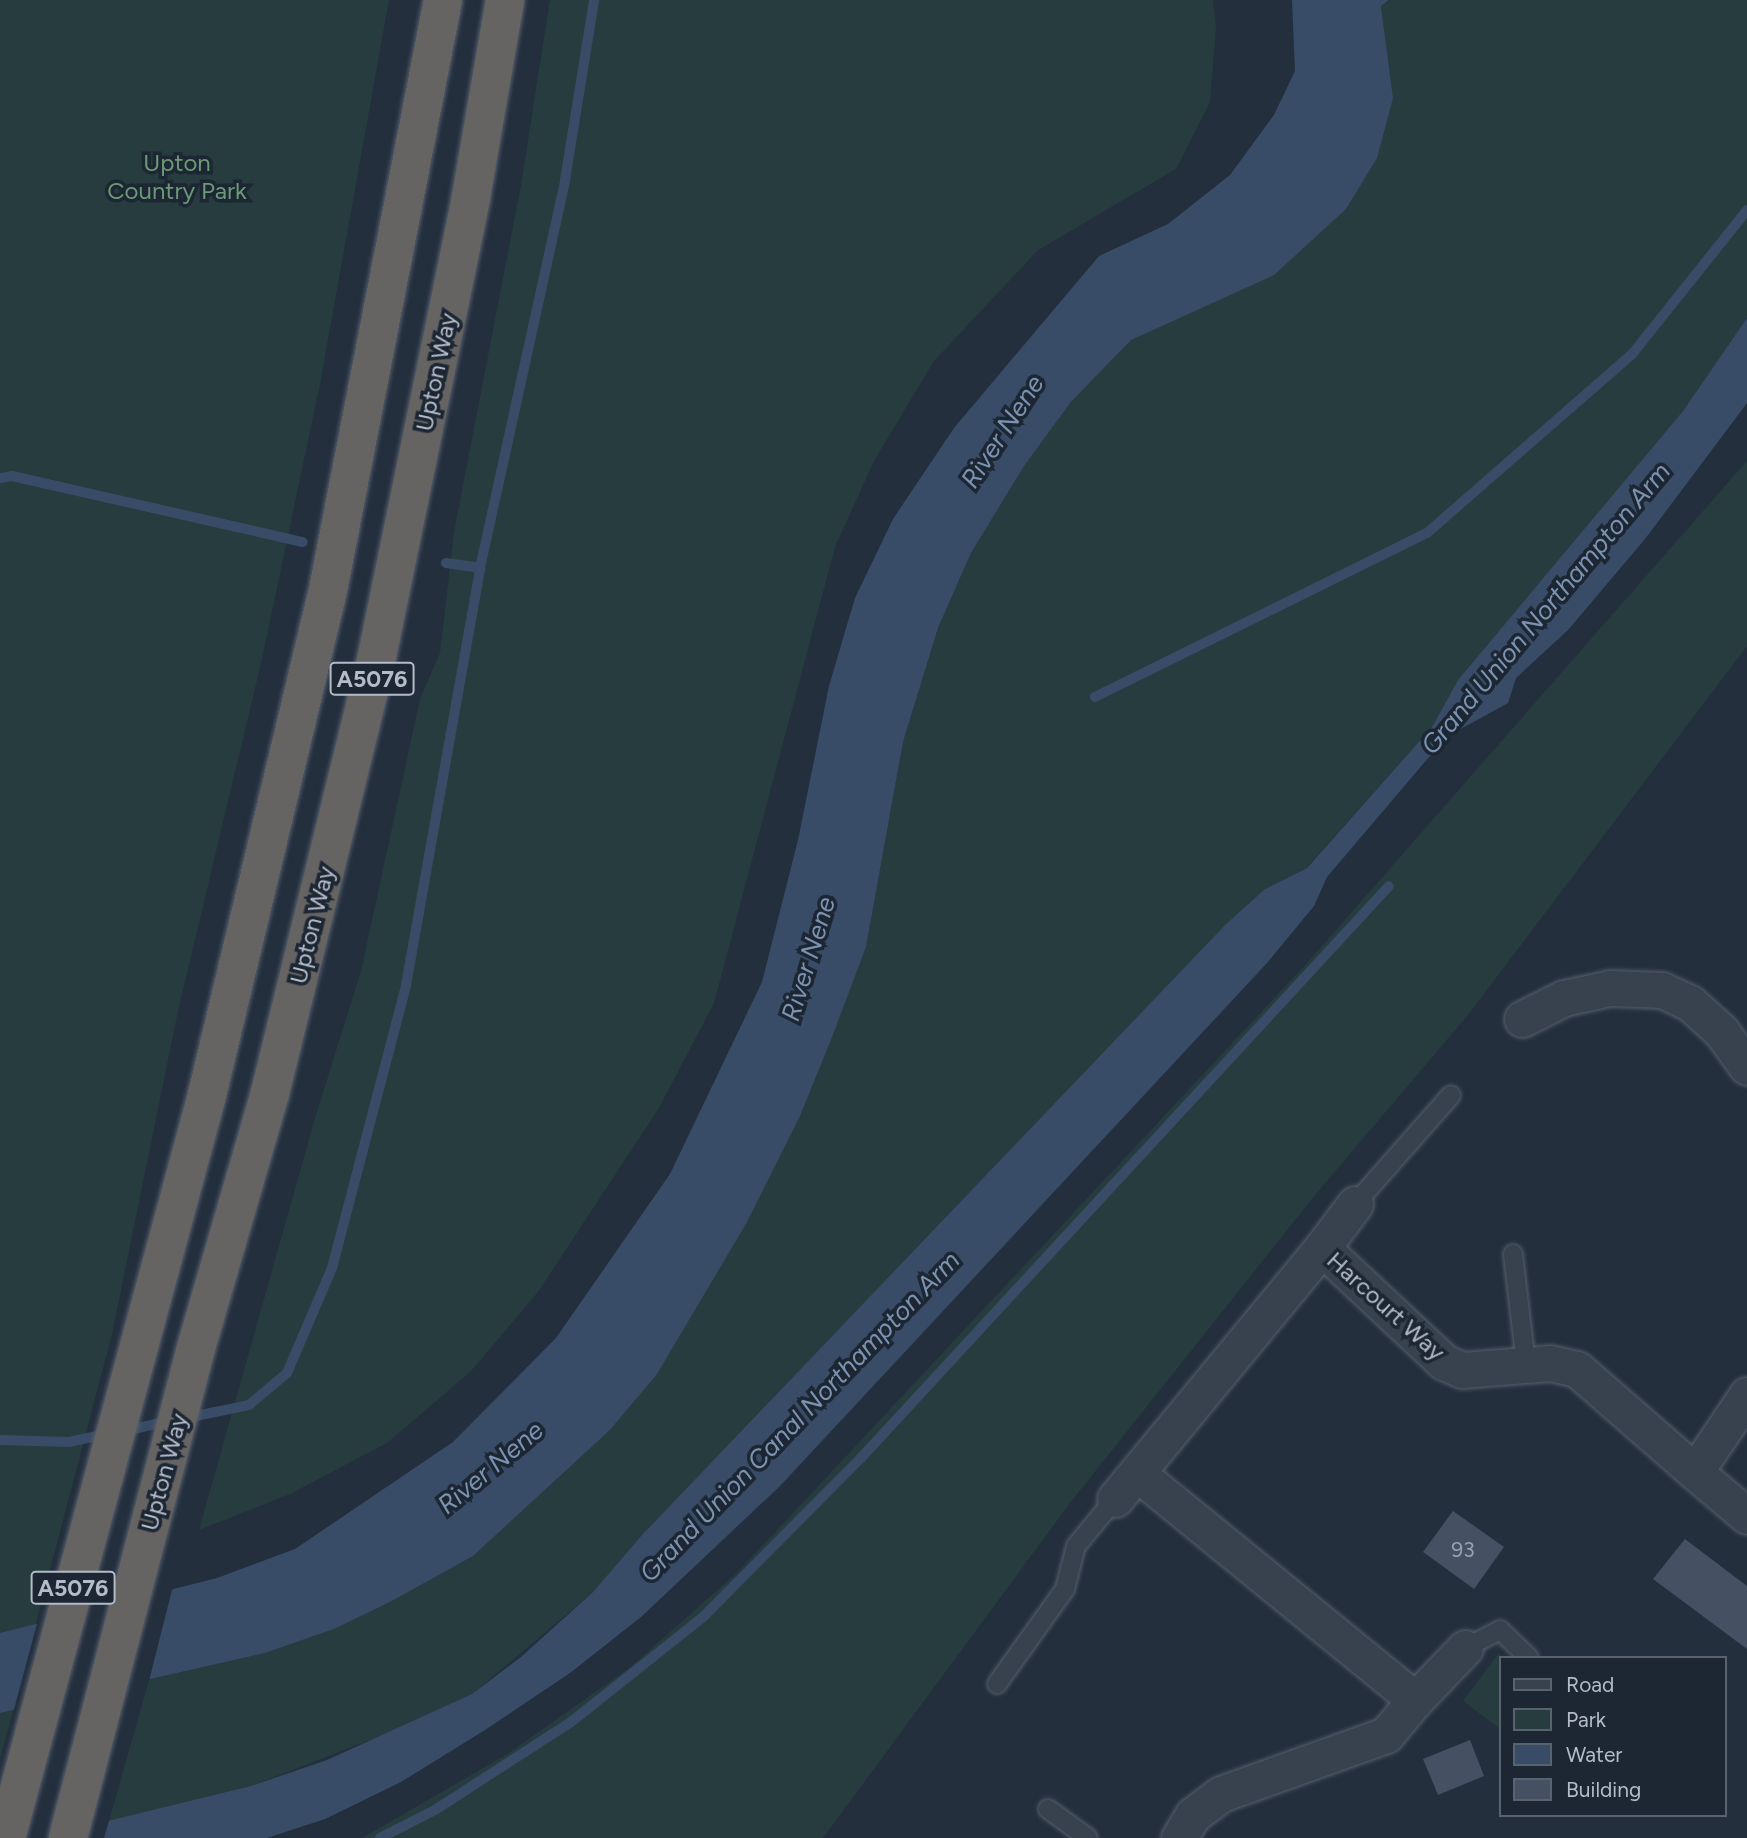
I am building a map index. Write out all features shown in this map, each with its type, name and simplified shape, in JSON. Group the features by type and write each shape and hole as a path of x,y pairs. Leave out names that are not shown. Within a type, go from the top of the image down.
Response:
{"highway":[{"name":"A5076","path":"6,1838 206,1099 328,590 443,0"},
{"name":"Upton Way","path":"68,1838 196,1349 270,1093 376,661 471,197 505,0"}],"street":[{"path":"1522,1018 1564,998 1610,988 1662,990 1690,1003 1721,1031 1747,1067"},
{"name":"Harcourt Way","path":"1115,1499 1322,1248 1355,1204"},
{"name":"Harcourt Way","path":"1322,1248 1444,1363 1462,1370 1550,1363 1577,1369 1747,1516"},
{"path":"1695,1472 1747,1395"},
{"path":"1137,1473 1415,1700"},
{"path":"1179,1838 1194,1815 1221,1794 1387,1735 1415,1700 1465,1647"}],"lane":[{"path":"1355,1204 1451,1095"},
{"path":"1513,1254 1527,1364"},
{"path":"997,1684 1065,1590 1076,1546 1115,1499"},
{"path":"1465,1647 1500,1630 1527,1656"},
{"path":"1048,1809 1088,1838"}],"green space":[{"name":"Upton Country Park","path":"0,0 389,0 320,384 262,659 178,1011 112,1334 25,1665 0,1671"},
{"path":"550,0 1213,0 1216,27 1210,102 1176,169 1038,250 934,361 874,461 835,547 714,1003 659,1108 538,1292 471,1371 387,1443 290,1494 199,1530 315,1118 361,971 420,699 440,653 454,532 521,185"},
{"path":"1391,0 1747,0 1747,318 1683,411 1458,680 1432,727 1306,868 1265,889 1226,924 642,1535 593,1592 472,1694 406,1726 251,1786 109,1821 150,1677 265,1653 334,1629 390,1602 473,1556 609,1431 747,1222 800,1116 866,947 903,742 938,628 971,553 1024,466 1071,402 1131,340 1194,309 1393,98 1381,5"},
{"path":"1747,461 1747,646 1468,1015 1315,1195 1070,1503 823,1838 362,1838 506,1755 628,1669 737,1573 1308,962"},
{"path":"1499,1653 1501,1656 1498,1656 1498,1727 1463,1701"},
{"path":"14,1709 0,1759 0,1713"}],"water":[{"name":"River Nene","path":"1292,0 1389,0 1381,6 1393,98 1377,158 1346,209 1274,275 1131,340 1071,402 1024,466 971,553 938,628 903,742 866,947 832,1037 800,1116 747,1222 657,1374 609,1431 473,1556 390,1602 334,1629 265,1653 0,1713 0,1633 217,1578 295,1549 453,1442 556,1338 670,1174 762,982 798,840 829,686 855,598 893,519 954,428 1099,256 1168,224 1230,175 1274,115 1295,71"},
{"path":"1747,318 1747,403 1645,539 1568,630 1516,678 1508,703 1446,737 1327,877 1314,906 1267,963 780,1486 641,1617 570,1673 485,1730 401,1782 325,1819 267,1838 38,1838 251,1786 327,1760 472,1694 521,1657 593,1592 642,1535 1226,924 1265,889 1307,868 1432,727 1458,680 1683,411"}],"pier":[{"path":"173,1586 149,1681 13,1713 38,1620"},
{"path":"110,1817 104,1838 34,1838 37,1835"}],"building":[{"path":"1453,1511 1504,1547 1474,1589 1423,1552"},
{"path":"1685,1539 1747,1586 1747,1649 1653,1579"},
{"path":"1470,1740 1484,1776 1438,1795 1423,1759"}],"waterway":[{"path":"446,563 480,568 565,180 594,0"},
{"path":"1095,697 1427,533 1633,353 1747,210"},
{"path":"0,478 12,476 303,542"},
{"path":"186,1418 249,1405 287,1373 332,1268 406,985 480,568"},
{"path":"380,1838 435,1810 571,1722 703,1617 861,1458 1389,886"},
{"path":"124,1431 170,1421"},
{"path":"0,1440 69,1442 108,1434"}],"water label":[{"name":"Grand Union Northampton Arm","path":"1546,609"},
{"name":"Grand Union Canal Northampton Arm","path":"800,1417"}]}
